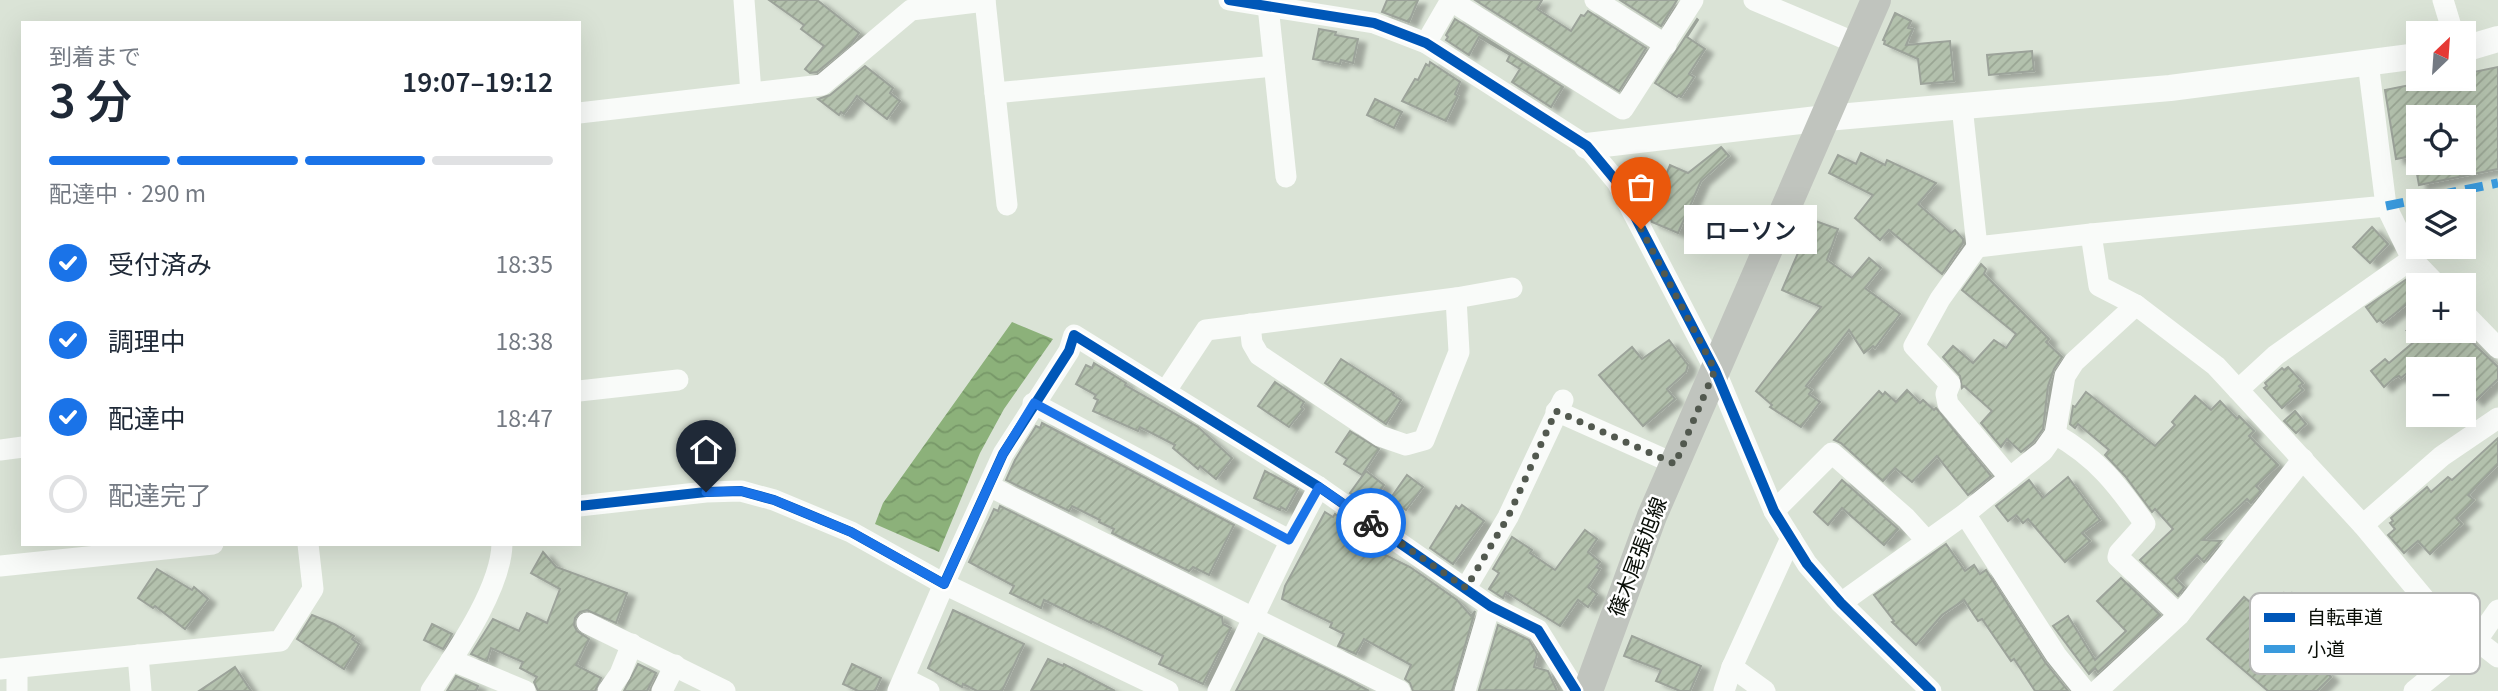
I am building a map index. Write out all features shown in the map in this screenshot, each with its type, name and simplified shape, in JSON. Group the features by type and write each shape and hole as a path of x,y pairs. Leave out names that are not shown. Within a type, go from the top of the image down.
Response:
{"main road":[{"name":"篠木尾張旭線","path":"1588,691 1625,585 1675,464 1876,0"}],"street":[{"path":"744,0 751,93"},
{"path":"1229,0 1272,4 1374,23 1426,43 1587,146 1617,182 1715,370 1774,512 1807,564 1841,603 1931,691"},
{"path":"1426,43 1450,0 1623,109 1693,0"},
{"path":"1595,0 1666,45"},
{"path":"1754,0 1858,44"},
{"path":"2443,0 2449,21"},
{"path":"581,113 822,85 911,10 985,1 1007,205"},
{"path":"1272,4 1274,66 1286,177"},
{"path":"2476,45 2498,39"},
{"path":"1587,146 1826,118 2170,88 2406,57"},
{"path":"2368,62 2386,206 2406,247"},
{"path":"995,93 1274,66"},
{"path":"1962,106 1977,247 1940,299 1914,346 1950,384 1946,394 1948,404 2010,478"},
{"path":"1977,247 2386,206"},
{"path":"2091,234 2099,286 2136,305 2216,366 2363,525 2419,593"},
{"path":"2238,390 2276,355 2412,259 2425,273"},
{"path":"1165,392 1206,330 1456,298 1512,288"},
{"path":"1251,324 1252,342 1259,355 1380,436 1406,444 1424,440 1460,352 1456,298"},
{"path":"1841,603 1965,514 2043,451 2055,434 2066,376 2074,362 2136,305"},
{"path":"2476,325 2498,348"},
{"path":"929,691 901,685 1003,454 1069,351 1074,335 1319,487 1490,606 1538,630 1576,691"},
{"path":"581,391 678,380"},
{"path":"1034,403 1289,540"},
{"path":"1466,588 1508,517 1560,406 1675,464"},
{"path":"2363,525 2442,456 2498,418"},
{"path":"2055,434 2082,449 2120,488 2145,524 2118,557 2179,615"},
{"path":"0,450 21,447"},
{"path":"1774,512 1832,453 1906,518 1926,540"},
{"path":"2097,691 2179,615 2303,459"},
{"path":"989,486 1400,691"},
{"path":"1218,691 1255,618 1289,540 1319,487"},
{"path":"581,506 706,492 741,491 774,500 851,532 944,584 1168,691"},
{"path":"1965,514 2056,655 2085,691"},
{"path":"1724,691 1732,667 1791,538"},
{"path":"0,566 194,546"},
{"path":"17,691 8,669 280,640 313,589 308,546"},
{"path":"431,691 452,660 491,588 502,561 502,546"},
{"path":"1465,691 1490,606"},
{"path":"2480,636 2498,610"},
{"path":"587,623 724,691"},
{"path":"2480,642 2498,657"},
{"path":"608,691 620,674 632,645"},
{"path":"138,655 141,691"},
{"path":"452,660 524,691"},
{"path":"662,691 675,665"},
{"path":"1732,667 1765,691"},
{"path":"2414,691 2435,674"}],"water":[{"path":"1012,322 1053,339 1004,409 980,453 939,552 875,524 883,503"}],"building":[{"path":"769,0 817,0 859,33 851,44 817,72 810,73 805,69 824,46 801,29 804,25"},
{"path":"1387,0 1418,0 1409,22 1382,12"},
{"path":"1475,0 1542,0 1537,9 1571,31 1581,15 1584,16 1588,11 1646,48 1619,91"},
{"path":"1620,0 1677,0 1661,26"},
{"path":"1895,13 1911,21 1908,28 1913,29 1906,45 1950,41 1954,81 1921,84 1918,59 1884,44 1883,40"},
{"path":"1455,19 1563,87 1551,107 1512,82 1520,69 1507,61 1510,55 1479,37 1469,55 1446,40"},
{"path":"1697,19 1687,37 1705,49 1689,74 1694,77 1681,97 1677,97 1655,83"},
{"path":"1319,29 1358,39 1353,63 1341,60 1340,64 1313,59"},
{"path":"2032,51 2034,71 1989,75 1987,55"},
{"path":"1430,62 1460,82 1455,94 1458,96 1446,121 1402,101 1415,79 1418,80 1426,64 1429,66"},
{"path":"865,66 893,88 890,93 900,101 887,119 857,96 844,114 841,112 839,115 818,99 830,95"},
{"path":"2498,67 2498,169 2476,173 2476,105 2406,105 2406,157 2396,159 2385,90 2406,86 2406,91 2476,91 2476,72"},
{"path":"1375,99 1402,112 1394,128 1367,115"},
{"path":"1721,147 1729,156 1701,181 1678,233 1652,222 1649,215 1670,165 1688,173"},
{"path":"1861,153 1885,165 1887,160 1936,183 1918,204 1951,233 1955,230 1963,239 1942,274 1889,230 1880,240 1855,218 1873,195 1829,173 1838,155 1856,164"},
{"path":"2417,175 2468,175 2419,185"},
{"path":"1807,218 1838,229 1827,260 1852,278 1869,258 1881,268 1865,288 1900,314 1875,348 1873,346 1864,353 1849,330 1806,386 1812,390 1809,394 1820,402 1801,427 1770,407 1772,405 1756,391 1821,307 1782,290 1801,246 1797,245"},
{"path":"2372,227 2388,244 2370,263 2353,247"},
{"path":"1981,264 1986,269 1984,274 2049,339 2046,342 2062,357 2048,386 2043,429 2021,452 2007,439 2001,447 1981,423 1992,411 1964,386 1962,388 1960,376 1943,357 1953,346 1973,363 1994,340 2006,348 2016,334 1962,290"},
{"path":"2406,280 2406,305 2383,323 2380,320 2377,322 2366,307"},
{"path":"1669,340 1688,365 1686,372 1667,389 1675,399 1643,426 1599,375 1632,347 1642,359"},
{"path":"2413,343 2473,343 2498,367 2498,379 2476,400 2476,357 2406,357 2406,374 2401,378 2394,378 2384,387 2371,371 2385,359 2389,363"},
{"path":"1341,359 1401,400 1386,424 1325,383"},
{"path":"1094,363 1126,383 1125,385 1198,427 1232,458 1216,479 1200,466 1198,469 1173,448 1175,445 1140,427 1138,431 1093,411 1098,400 1094,398 1096,395 1076,384 1086,365 1092,368"},
{"path":"2288,367 2303,383 2299,386 2303,390 2282,408 2264,388 2267,386 2265,383 2282,368 2284,370"},
{"path":"1275,382 1304,402 1301,407 1303,409 1289,427 1258,406"},
{"path":"1907,390 1920,403 1923,400 1934,410 1936,408 1991,476 1968,495 1937,456 1912,482 1895,468 1883,481 1841,443 1834,440 1879,391 1883,395 1885,392 1896,402"},
{"path":"2086,392 2155,446 2175,425 2172,422 2195,396 2211,410 2220,401 2237,419 2239,416 2254,431 2249,436 2278,465 2256,486 2261,491 2251,503 2247,499 2203,540 2221,541 2204,562 2197,555 2175,578 2184,587 2178,596 2140,560 2173,529 2155,509 2152,512 2105,455 2109,450 2078,424 2075,428 2070,424 2073,406 2075,407"},
{"path":"2295,411 2306,424 2296,433 2284,421"},
{"path":"1042,423 1234,525 1209,575 1193,567 1189,571 1112,533 1114,529 1072,506 1069,511 1006,480 1036,426 1040,428"},
{"path":"1350,431 1379,449 1362,475 1344,464 1347,459 1336,452"},
{"path":"2498,438 2498,464 2468,495 2474,500 2456,518 2462,524 2430,554 2418,541 2404,553 2388,535 2395,529 2390,523 2393,521 2391,518 2427,487 2431,492 2448,477 2452,480"},
{"path":"1265,471 1298,489 1286,510 1281,507 1280,510 1254,498"},
{"path":"1366,471 1384,485 1370,506 1350,493"},
{"path":"1407,475 1423,487 1406,510 1390,499"},
{"path":"2068,477 2100,520 2082,533 2090,541 2065,562 2028,519 2023,523 2016,515 2008,521 1996,506 2029,480 2043,498"},
{"path":"1842,480 1898,529 1884,545 1842,508 1828,525 1814,512"},
{"path":"1462,505 1484,521 1453,564 1430,548 1456,506 1459,509"},
{"path":"1000,506 1222,617 1223,624 1231,628 1203,684 1159,664 1163,656 1091,621 1044,600 1041,608 1010,593 1014,586 969,562 994,509 998,511"},
{"path":"1325,512 1333,517 1335,514 1359,532 1355,540 1410,567 1457,600 1471,616 1475,611 1452,691 1413,691 1405,679 1411,665 1364,639 1356,654 1338,646 1344,634 1330,627 1332,623 1282,599 1285,586"},
{"path":"1585,530 1597,539 1588,552 1600,562 1596,567 1600,569 1588,587 1597,594 1588,607 1578,600 1560,626 1506,592 1503,598 1489,589 1499,573 1493,569 1512,537 1555,570"},
{"path":"1946,544 1965,571 1974,565 1980,574 1986,570 2045,662 2068,691 2035,691 2014,659 2011,661 1982,619 1978,621 1964,600 1942,615 1916,645 1892,622 1894,621 1874,595"},
{"path":"543,552 556,567 627,593 616,623 587,610 580,612 575,618 577,631 589,639 576,665 601,678 595,691 538,691 534,682 537,677 520,668 523,662 491,648 487,661 471,654 493,619 519,631 527,613 547,623 560,589 531,573"},
{"path":"157,569 192,590 194,587 208,599 185,629 155,606 153,608 138,598"},
{"path":"2121,578 2160,615 2098,672 2095,668 2089,674 2053,626 2068,616 2095,660 2126,631 2097,601"},
{"path":"2244,597 2250,602 2250,674 2328,674 2331,677 2317,691 2268,691 2207,639"},
{"path":"953,610 1024,644 1002,691 977,691 963,684 962,687 928,668"},
{"path":"312,615 354,636 352,639 359,644 344,669 297,639"},
{"path":"432,624 452,634 443,649 424,640"},
{"path":"1498,625 1529,640 1537,654 1534,667 1548,671 1557,691 1479,690"},
{"path":"1632,636 1701,666 1690,691 1680,691 1656,681 1661,670 1624,656"},
{"path":"1264,638 1345,678 1369,691 1236,691"},
{"path":"1048,659 1063,666 1064,664 1115,691 1031,691"},
{"path":"638,664 656,673 647,691 624,691"},
{"path":"852,664 881,678 875,691 858,691 843,684"},
{"path":"235,667 251,691 199,691"},
{"path":"456,676 478,686 476,691 447,691"}],"marked path":[{"path":"2386,206 2498,183"}],"cycle path":[{"path":"1229,0 1374,23 1426,43 1587,146 1617,182 1715,370 1774,511 1807,564 1841,603 1931,691"},
{"path":"581,506 706,492 741,491 774,500 851,532 944,584 1003,454 1069,351 1074,335 1319,487 1490,606 1538,630 1576,691"}],"way so far":[{"path":"1371,523 1466,588 1508,517 1556,411 1675,464 1715,370 1641,229"}],"place":[{"name":"ローソン","path":"1641,229"}],"route":[{"path":"706,492 741,491 774,500 851,532 944,584 1003,454 1034,403 1289,540 1319,487 1371,523"}]}
